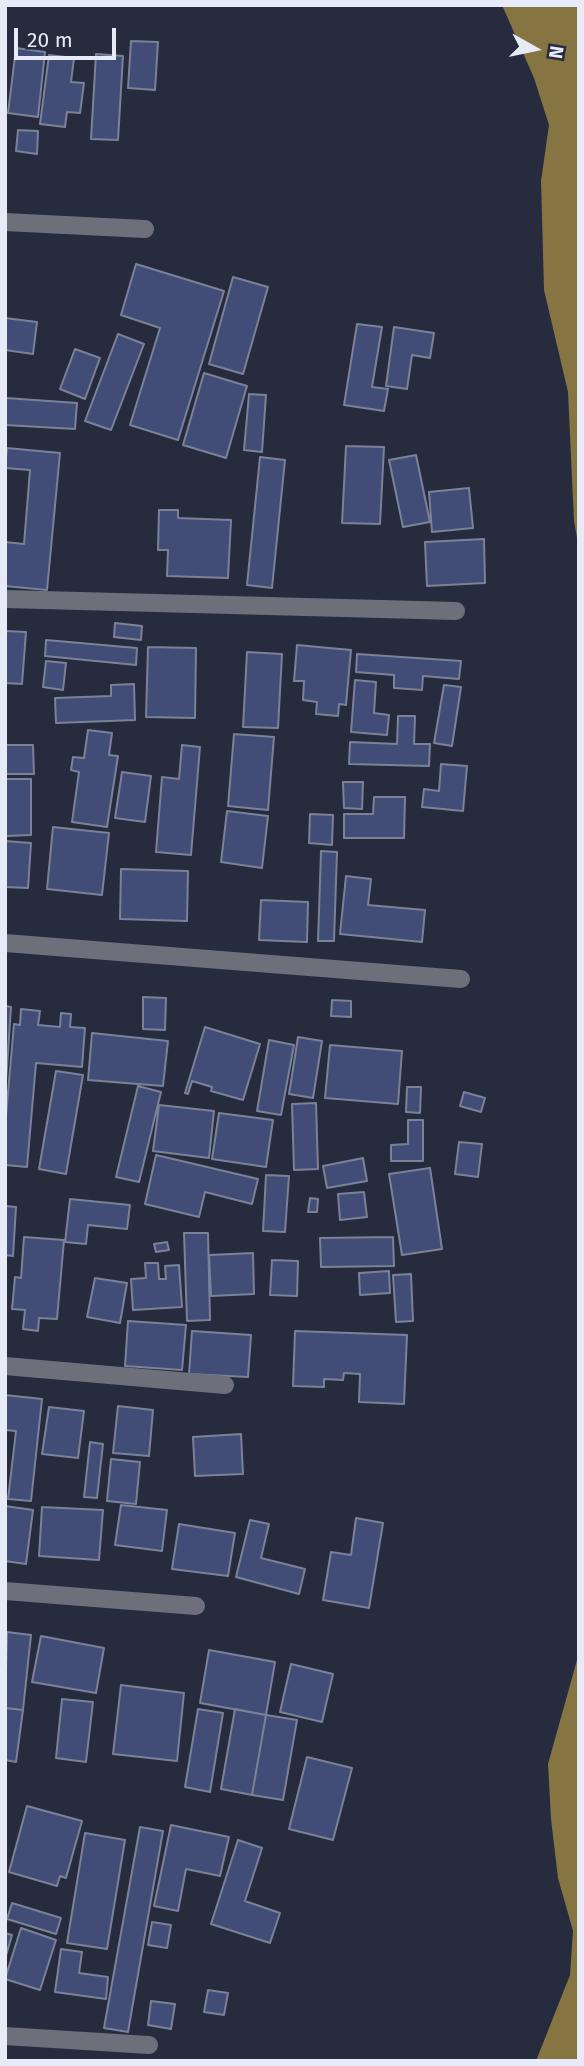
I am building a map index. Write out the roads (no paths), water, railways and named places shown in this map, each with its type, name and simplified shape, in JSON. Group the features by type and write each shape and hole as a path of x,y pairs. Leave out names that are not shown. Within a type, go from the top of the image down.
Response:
{"street":[{"path":"5,222 145,229"},
{"path":"5,599 456,611"},
{"path":"5,943 461,979"},
{"path":"5,1366 225,1385"},
{"path":"5,1591 196,1606"},
{"path":"5,2036 149,2045"}]}
